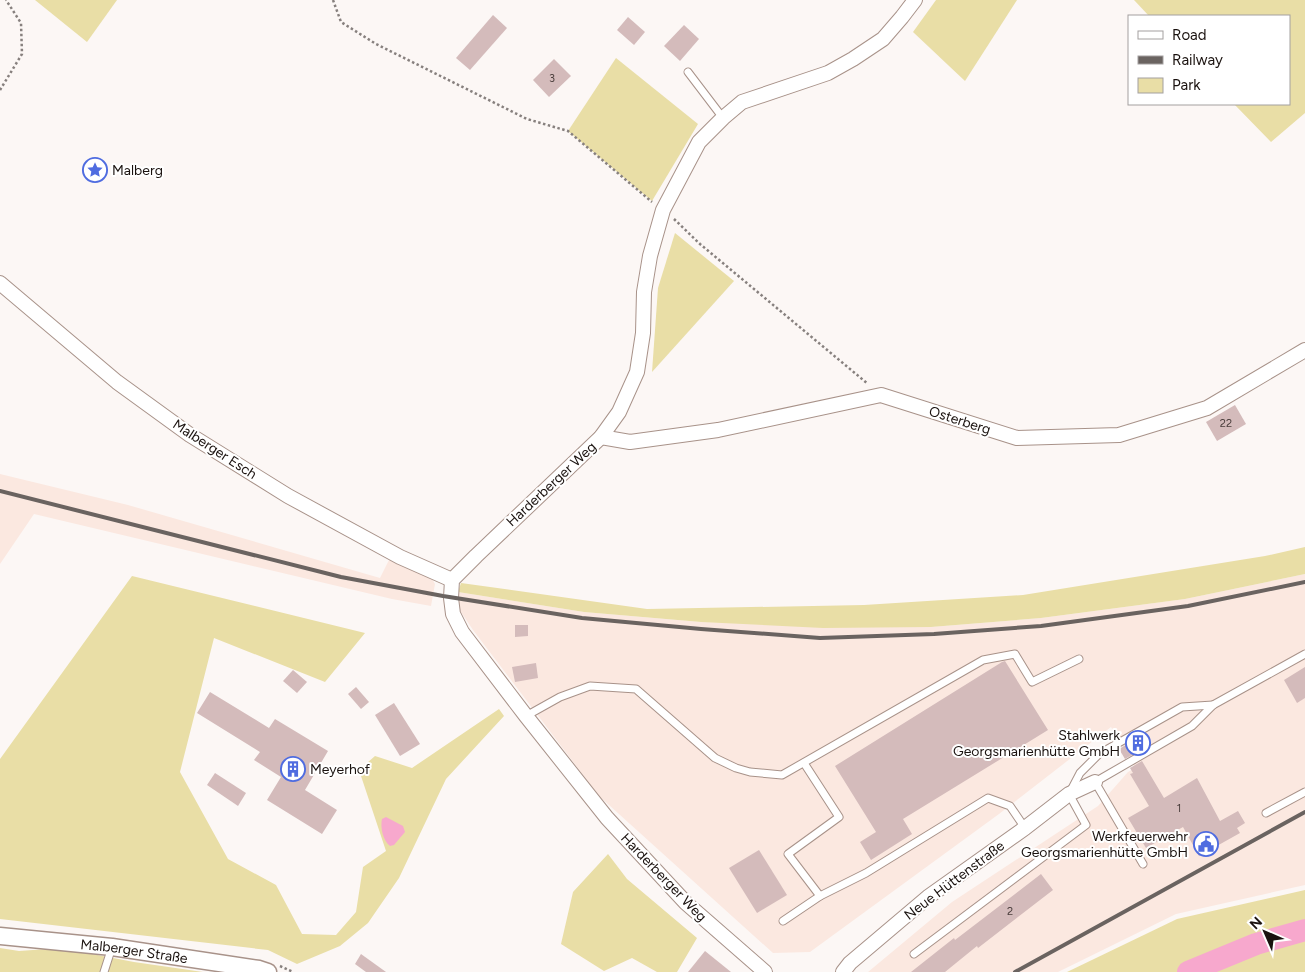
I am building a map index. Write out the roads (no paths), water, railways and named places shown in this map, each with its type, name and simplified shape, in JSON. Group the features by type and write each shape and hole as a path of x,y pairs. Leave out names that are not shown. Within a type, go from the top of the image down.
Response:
{"street":[{"name":"Harderberger Weg","path":"766,972 686,903 607,818 462,632 453,614 451,598 452,580 601,437 619,412 637,372 643,332 644,292 650,256 663,210 700,142 723,118 742,102 828,73 853,59 882,39 915,0"},
{"name":"Malberger Esch","path":"0,283 117,382 190,435 288,496 400,557 452,580"},
{"name":"Osterberg","path":"601,437 630,442 718,430 881,394 1017,438 1119,435 1207,408 1305,350"},
{"name":"Neue Hüttenstraße","path":"843,972 850,963 928,897 1025,828 1069,794 1095,782"},
{"name":"Malberger Straße","path":"0,936 112,947 259,968 268,972"}],"lane":[{"path":"688,72 723,118"},
{"path":"526,716 560,697 590,686 636,689 714,758 750,772 782,775 983,660 1015,654 1032,682 1079,659"},
{"name":"Neue Hüttenstraße","path":"1095,782 1192,726 1213,705 1305,654"},
{"name":"Neue Hüttenstraße","path":"1069,794 1080,773 1099,754 1182,708 1213,705"},
{"path":"804,763 839,817 788,854 820,896"},
{"path":"1095,782 1143,864"},
{"path":"1266,813 1305,792"},
{"path":"914,954 1086,825 1069,794"},
{"path":"783,921 820,896 866,873 988,798 1010,806 1025,828"},
{"path":"104,972 112,947"}],"waterway":[{"path":"1188,972 1256,944 1305,930"}],"railway":[{"path":"0,491 341,577 443,596 582,618 820,638 934,634 1041,626 1188,606 1305,582"},
{"path":"1015,972 1305,812"}],"place":[{"name":"Malberg","path":"95,170"},
{"name":"Stahlwerk Georgsmarienhütte GmbH","path":"1138,743"},
{"name":"Meyerhof","path":"293,769"},
{"name":"Werkfeuerwehr Georgsmarienhütte GmbH","path":"1206,844"}]}
